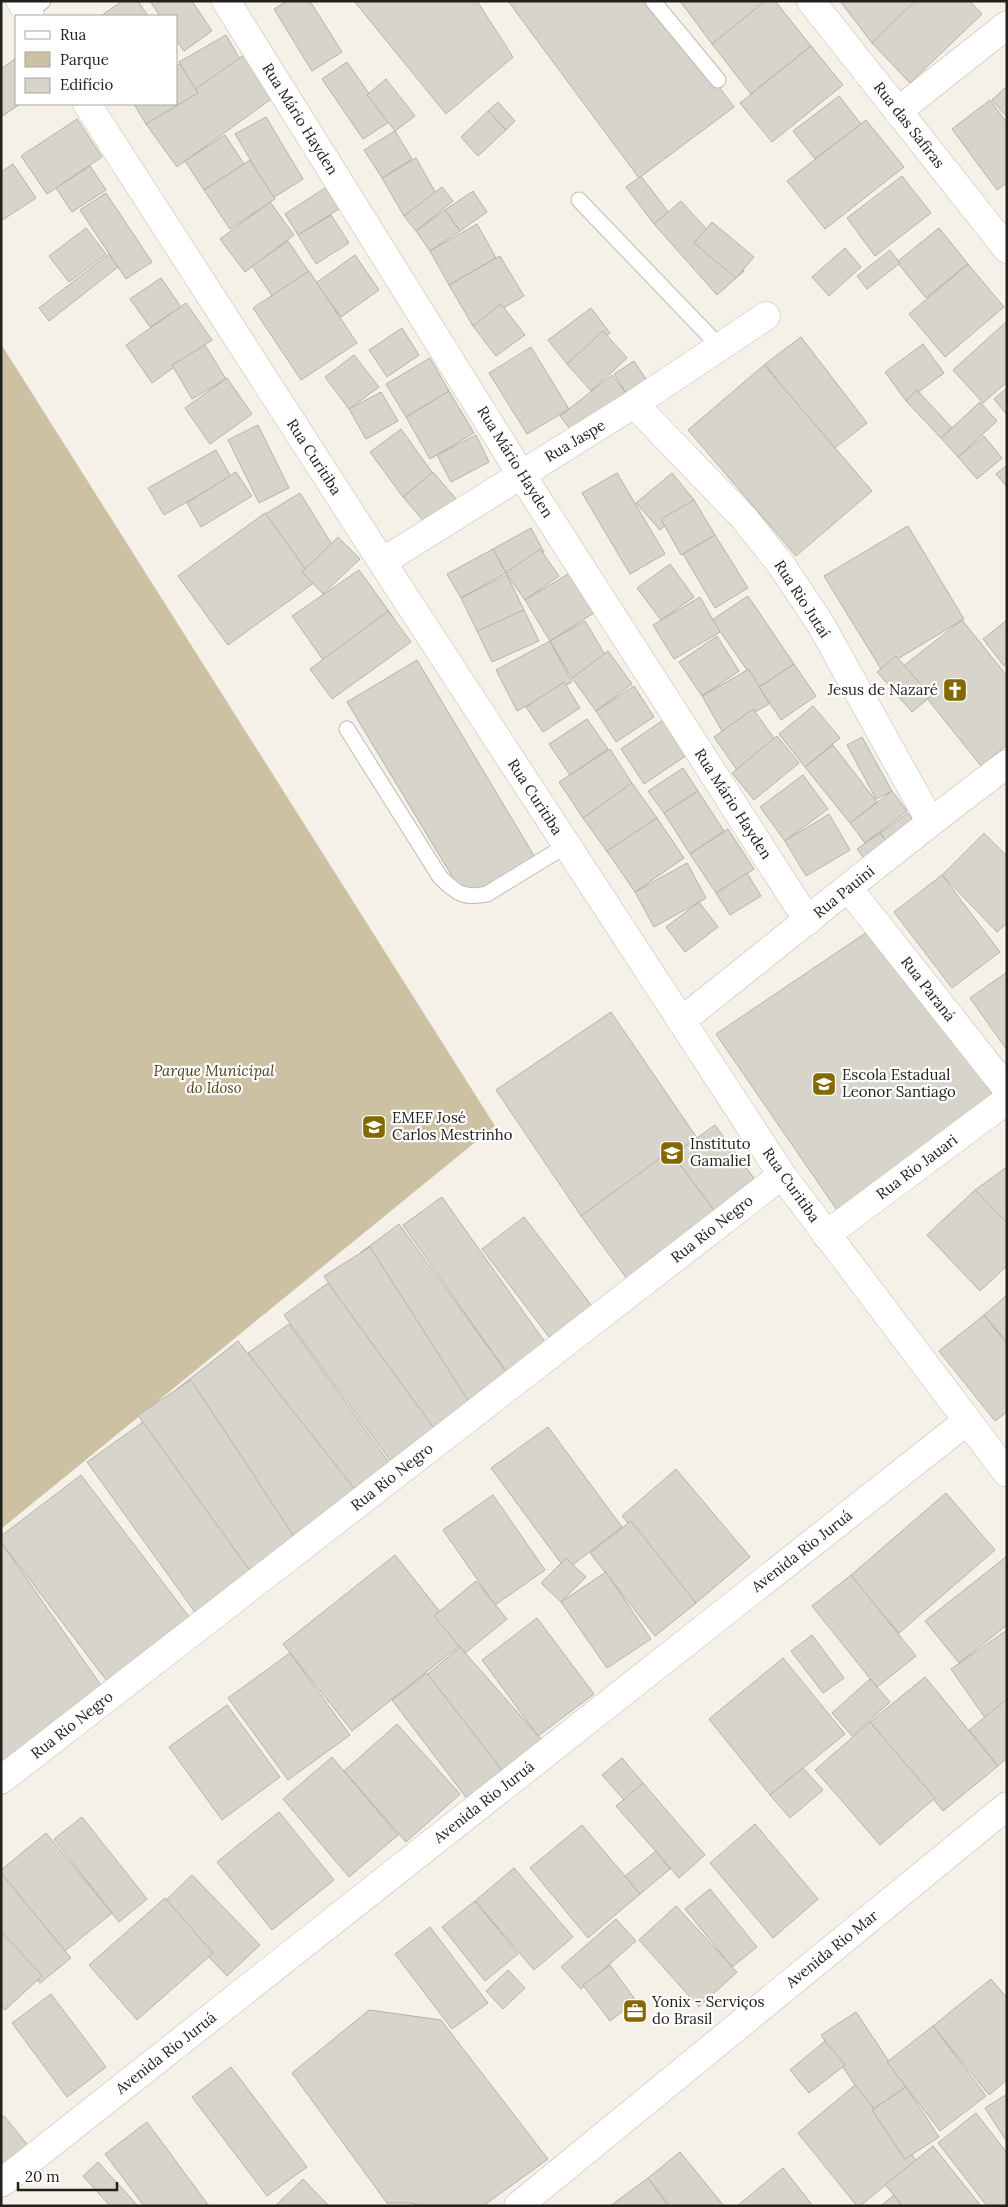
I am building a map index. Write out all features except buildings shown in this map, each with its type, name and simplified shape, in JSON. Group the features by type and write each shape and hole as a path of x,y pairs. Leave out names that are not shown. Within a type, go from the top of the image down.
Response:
{"street":[{"name":"Rua Mário Hayden","path":"226,1 521,474 808,921"},
{"name":"Rua das Safiras","path":"810,1 1007,249"},
{"path":"898,111 1007,25"},
{"name":"Rua Curitiba","path":"88,105 382,562 782,1175 967,1421 1002,1457"},
{"name":"Rua Jaspe","path":"382,562 634,404 766,316"},
{"name":"Rua Rio Jutaí","path":"634,404 744,518 782,566 820,623 930,822"},
{"name":"Rua Pauini","path":"682,1022 930,822 1007,764"},
{"name":"Rua Paraná","path":"849,889 1007,1090"},
{"name":"Rua Rio Jauari","path":"826,1235 1007,1100"},
{"name":"Rua Rio Negro","path":"1,1780 782,1175"},
{"name":"Avenida Rio Juruá","path":"1,2182 967,1421"},
{"name":"Avenida Rio Mar","path":"518,2206 1007,1806"}],"lane":[{"path":"652,1 718,80"},
{"path":"579,200 720,347"},
{"path":"347,729 440,877 451,888 463,895 476,896 487,894 566,845"}],"green space":[{"name":"Parque Municipal do Idoso","path":"1,344 495,1126 1,1529"}],"place":[{"name":"Jesus de Nazaré","path":"955,690"},
{"name":"Escola Estadual Leonor Santiago","path":"824,1084"},
{"name":"EMEF José Carlos Mestrinho","path":"374,1127"},
{"name":"Instituto Gamaliel","path":"672,1153"},
{"name":"Yonix - Serviços do Brasil","path":"635,2011"}]}
